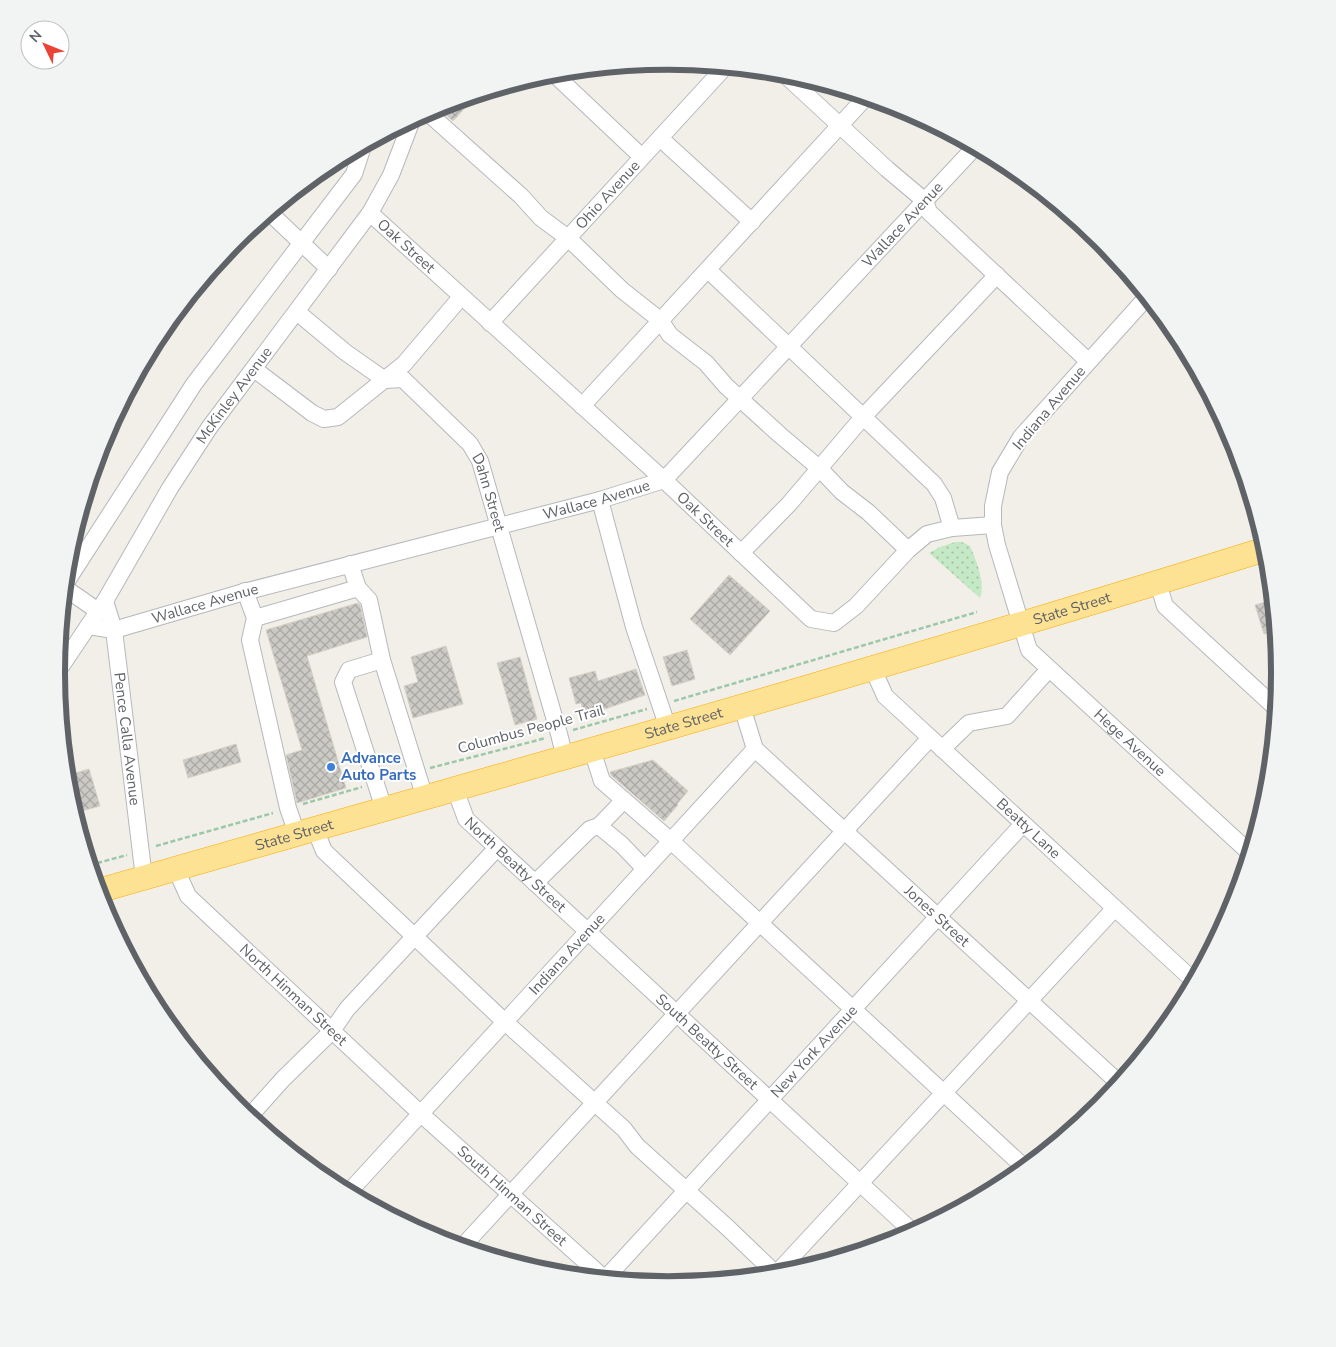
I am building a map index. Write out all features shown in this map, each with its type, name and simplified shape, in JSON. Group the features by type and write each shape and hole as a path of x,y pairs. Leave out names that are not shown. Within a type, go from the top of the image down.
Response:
{"highway":[{"name":"State Street","path":"105,889 873,669 1258,552"}],"street":[{"name":"Ohio Avenue","path":"490,323 660,138 713,73"},
{"path":"560,80 642,157"},
{"path":"794,84 925,201 929,212 1088,362"},
{"path":"582,406 862,103"},
{"path":"433,118 521,196 541,218 568,238 622,290 660,320 670,335 706,363 740,398 908,550"},
{"name":"McKinley Avenue","path":"65,660 101,606 170,488 209,428 370,213 391,175 408,130"},
{"path":"660,138 752,222"},
{"name":"Wallace Avenue","path":"88,626 114,630 350,564 600,500 664,480 971,152"},
{"path":"75,569 194,384 300,242 354,174 360,155"},
{"name":"Oak Street","path":"370,213 664,480 811,619 834,623 856,606 908,550 927,534 952,528 993,526"},
{"path":"274,217 329,269"},
{"path":"708,270 934,484 943,498 952,528"},
{"path":"741,553 789,504 863,417 997,275"},
{"path":"254,369 324,420 338,418 404,364 461,297"},
{"name":"Indiana Avenue","path":"1021,625 993,526 993,506 1000,472 1020,437 1143,302"},
{"path":"297,312 384,380"},
{"name":"Dahn Street","path":"384,380 404,379 470,444 480,461 565,758"},
{"path":"600,500 634,627 668,728"},
{"path":"350,564 358,588 369,600 382,660 425,798"},
{"path":"1158,583 1165,606 1270,703"},
{"path":"256,618 358,588"},
{"path":"71,591 101,606"},
{"path":"246,592 256,618 250,640 288,808 306,832 414,937 624,1129 637,1146 769,1268"},
{"name":"Pence Calla Avenue","path":"101,606 114,630 144,878"},
{"name":"Hege Avenue","path":"1021,625 1029,650 1245,848"},
{"path":"382,660 349,670 343,682 384,809"},
{"name":"Beatty Lane","path":"873,669 884,696 1189,976"},
{"path":"467,1242 844,831 936,743 970,723 1007,716 1049,669"},
{"path":"742,707 756,749"},
{"name":"Indiana Avenue","path":"353,1188 756,749"},
{"name":"Jones Street","path":"756,749 1029,1000 1117,1076"},
{"path":"592,750 602,781 671,841 1020,1163"},
{"name":"North Beatty Street","path":"455,789 466,819 588,932"},
{"path":"535,883 590,829 600,826 624,800"},
{"name":"New York Avenue","path":"610,1273 1023,824"},
{"path":"600,826 645,869"},
{"path":"253,1111 332,1031 347,1009 497,848"},
{"name":"North Hinman Street","path":"176,869 188,896 420,1114"},
{"path":"784,1265 1115,908"},
{"name":"South Beatty Street","path":"588,932 908,1227"},
{"name":"South Hinman Street","path":"420,1114 597,1272"}],"path":[{"name":"Columbus People Trail","path":"96,863 417,771 661,705 977,612"}],"green space":[{"path":"955,542 962,542 970,546 981,579 982,592 980,598 929,553"}],"building":[{"path":"468,105 453,121 444,113"},
{"path":"729,575 770,611 730,655 690,619"},
{"path":"1267,602 1270,633 1264,634 1255,605"},
{"path":"358,603 367,637 307,656 346,788 297,803 286,755 302,750 266,630"},
{"path":"446,646 463,704 413,718 404,686 418,682 411,657"},
{"path":"687,650 695,679 672,686 663,657"},
{"path":"520,657 537,719 515,725 497,663"},
{"path":"636,669 645,695 585,716 581,703 576,704 569,678 595,671 598,681"},
{"path":"236,744 241,762 188,778 183,760"},
{"path":"653,760 688,791 664,821 611,775 610,772"},
{"path":"89,769 100,806 82,811 74,774"}],"place":[{"name":"Advance Auto Parts","path":"331,767"}]}
